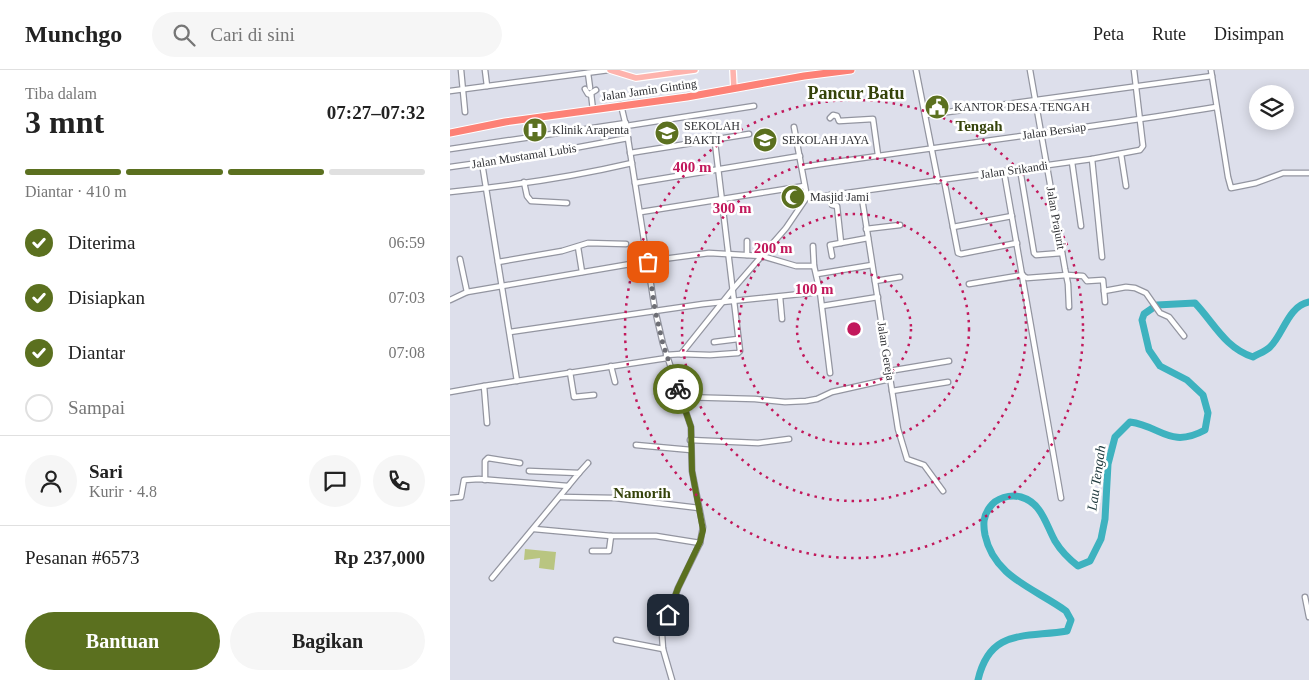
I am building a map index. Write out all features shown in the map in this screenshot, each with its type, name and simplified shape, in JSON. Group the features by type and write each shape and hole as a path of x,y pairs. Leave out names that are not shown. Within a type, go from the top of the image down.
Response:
{"highway":[{"name":"Jalan Jamin Ginting","path":"450,133 505,122 734,88 804,73 851,70"}],"main road":[{"path":"609,70 636,78 695,70"},
{"path":"733,70 734,88"}],"street":[{"path":"460,70 465,112"},
{"path":"485,70 487,86"},
{"path":"450,90 609,70"},
{"path":"916,70 938,181"},
{"name":"Jalan Prajurit","path":"1030,70 1067,275 1069,307"},
{"name":"Jalan Srikandi","path":"807,197 861,192 1137,151 1143,148 1134,70"},
{"path":"1211,70 1231,188 1256,183 1283,173 1309,173"},
{"path":"588,72 587,92 591,95 594,110"},
{"path":"926,115 1136,88 1212,76"},
{"path":"591,95 596,90"},
{"path":"621,105 626,125 655,310 667,356 691,427 692,471 703,527 700,542 678,588 662,634 663,649 672,680"},
{"path":"450,149 754,106"},
{"name":"Jalan Bersiap","path":"802,167 1040,132 1140,120 1216,107"},
{"path":"830,118 833,115 839,121 873,119 878,155"},
{"path":"450,392 681,354 710,355 738,353 740,349 735,301 713,126"},
{"path":"681,354 722,302 786,228 807,197 794,127"},
{"path":"630,154 749,134"},
{"name":"Jalan Mustamal Lubis","path":"450,167 628,138"},
{"path":"1121,154 1126,186"},
{"path":"635,183 800,156"},
{"path":"1092,159 1102,257"},
{"path":"1072,162 1082,226"},
{"path":"482,163 518,381"},
{"path":"450,192 589,173 632,163"},
{"path":"1020,169 1034,253 1036,255 1062,253"},
{"path":"1004,172 1061,498"},
{"path":"944,180 958,253 1017,243"},
{"path":"524,182 527,196 531,201 567,203"},
{"path":"640,212 804,186"},
{"name":"Jalan Gereja","path":"861,192 898,429 907,459 924,465 943,491"},
{"path":"830,195 832,205 837,206 841,243"},
{"path":"953,227 1012,216"},
{"path":"866,229 900,225"},
{"path":"832,256 830,244 868,238"},
{"path":"747,241 747,255"},
{"path":"498,262 591,243 626,244"},
{"path":"814,246 814,266 820,292 830,373"},
{"path":"578,247 582,272"},
{"path":"450,300 467,292 582,272 709,254 762,256 796,266 814,266"},
{"path":"460,259 467,292"},
{"path":"817,274 872,265"},
{"path":"969,284 1023,275 1027,278 1067,275 1081,276 1086,281 1103,280 1105,302"},
{"path":"875,281 900,277"},
{"path":"1104,291 1130,287 1146,293 1160,313 1169,317 1184,336"},
{"path":"510,332 655,310 820,292"},
{"path":"780,297 782,319"},
{"path":"822,306 878,297"},
{"path":"714,342 738,339"},
{"path":"889,371 949,361"},
{"path":"611,366 615,382"},
{"path":"570,372 574,397 594,395"},
{"path":"680,398 806,401 817,399 832,392 890,379"},
{"path":"892,391 948,382"},
{"path":"484,386 487,423"},
{"path":"690,440 758,443 789,439"},
{"path":"636,445 691,450"},
{"path":"485,480 485,461 488,458 520,463"},
{"path":"492,578 588,463"},
{"path":"529,471 579,473"},
{"path":"450,498 461,497 464,480 568,486"},
{"path":"561,497 620,499 699,508"},
{"path":"534,529 611,536 656,536 700,542"},
{"path":"592,551 609,551 611,536"},
{"path":"1305,597 1309,616"},
{"path":"616,640 663,649"}],"green space":[{"path":"525,549 556,552 554,570 539,568 540,558 524,560"}],"waterway":[{"name":"Lau Tengah","path":"978,680 991,651 1000,643 1024,636 1067,631 1071,620 1066,611 1017,580 997,561 990,549 984,527 986,514 993,504 1004,497 1012,496 1021,497 1034,504 1039,509 1057,545 1078,566 1090,561 1101,539 1105,519 1108,464 1115,437 1130,422 1141,424 1174,437 1193,435 1205,430 1208,413 1203,395 1187,380 1160,366 1149,350 1142,320 1144,314 1157,305 1195,303 1227,341 1243,353 1253,357 1270,347 1296,309 1309,302"}],"way so far":[{"path":"648,262 655,310 663,344 678,389"}],"place":[{"name":"KANTOR DESA TENGAH","path":"937,107"},
{"name":"Klinik Arapenta","path":"535,130"},
{"name":"SEKOLAH BAKTI","path":"667,133"},
{"name":"SEKOLAH JAYA","path":"765,140"},
{"name":"Masjid Jami","path":"793,197"}],"district":[{"name":"Pancur Batu","path":"856,93"},
{"name":"Tengah","path":"979,126"},
{"name":"Namorih","path":"642,493"}],"route":[{"path":"668,615 678,588 700,542 703,530 692,471 691,427 678,389"}]}
